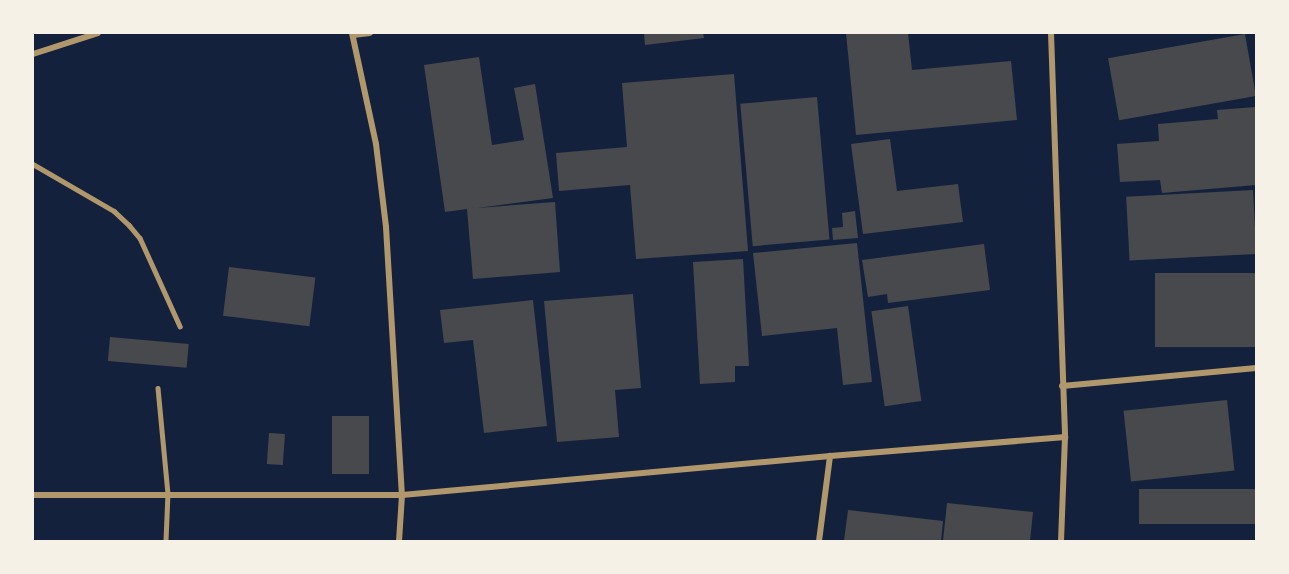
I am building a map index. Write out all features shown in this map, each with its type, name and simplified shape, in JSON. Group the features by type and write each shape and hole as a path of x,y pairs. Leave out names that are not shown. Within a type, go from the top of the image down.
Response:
{"street":[{"path":"33,54 98,33"},
{"path":"370,33 353,34 376,144 386,226 402,495 399,541"},
{"path":"1052,33 1065,437 1061,541"},
{"path":"1062,386 1256,368"},
{"path":"33,495 168,493 402,495 1065,437"},
{"path":"819,541 830,456"}],"lane":[{"path":"33,164 114,211 129,225 140,238 180,326"},
{"path":"158,388 168,493 166,541"}],"building":[{"path":"644,33 703,33 704,38 645,45"},
{"path":"846,33 908,33 912,70 1011,61 1017,120 856,135"},
{"path":"1245,34 1256,96 1119,120 1108,58"},
{"path":"479,57 492,145 524,140 514,88 535,84 553,198 477,208 555,202 560,272 473,279 467,209 445,212 424,65"},
{"path":"734,74 748,251 636,259 630,185 559,191 556,153 627,147 622,83"},
{"path":"817,97 829,239 753,246 740,104"},
{"path":"1255,107 1256,185 1162,193 1160,180 1120,182 1117,144 1159,141 1158,124 1218,119 1217,110"},
{"path":"890,139 897,191 958,184 963,222 863,234 851,144"},
{"path":"1253,190 1256,254 1130,261 1126,197"},
{"path":"855,211 858,238 833,240 832,228 843,227 842,213"},
{"path":"857,243 872,382 843,385 837,328 762,336 753,253"},
{"path":"984,244 990,290 888,303 887,294 868,297 862,260"},
{"path":"743,259 749,366 735,366 735,382 700,384 693,262"},
{"path":"229,267 315,278 309,326 223,316"},
{"path":"1155,273 1256,273 1256,347 1155,347"},
{"path":"633,294 641,388 615,390 619,437 557,442 544,301"},
{"path":"533,300 547,426 484,433 473,340 444,343 440,310"},
{"path":"908,306 921,401 885,406 871,311"},
{"path":"110,337 189,344 187,368 108,361"},
{"path":"1227,400 1234,471 1131,481 1124,411"},
{"path":"332,416 369,416 369,474 332,474"},
{"path":"269,433 285,434 283,465 267,464"},
{"path":"1139,489 1256,489 1256,524 1139,524"},
{"path":"947,503 1033,512 1030,541 943,541"},
{"path":"848,510 943,521 941,541 844,541"}]}
